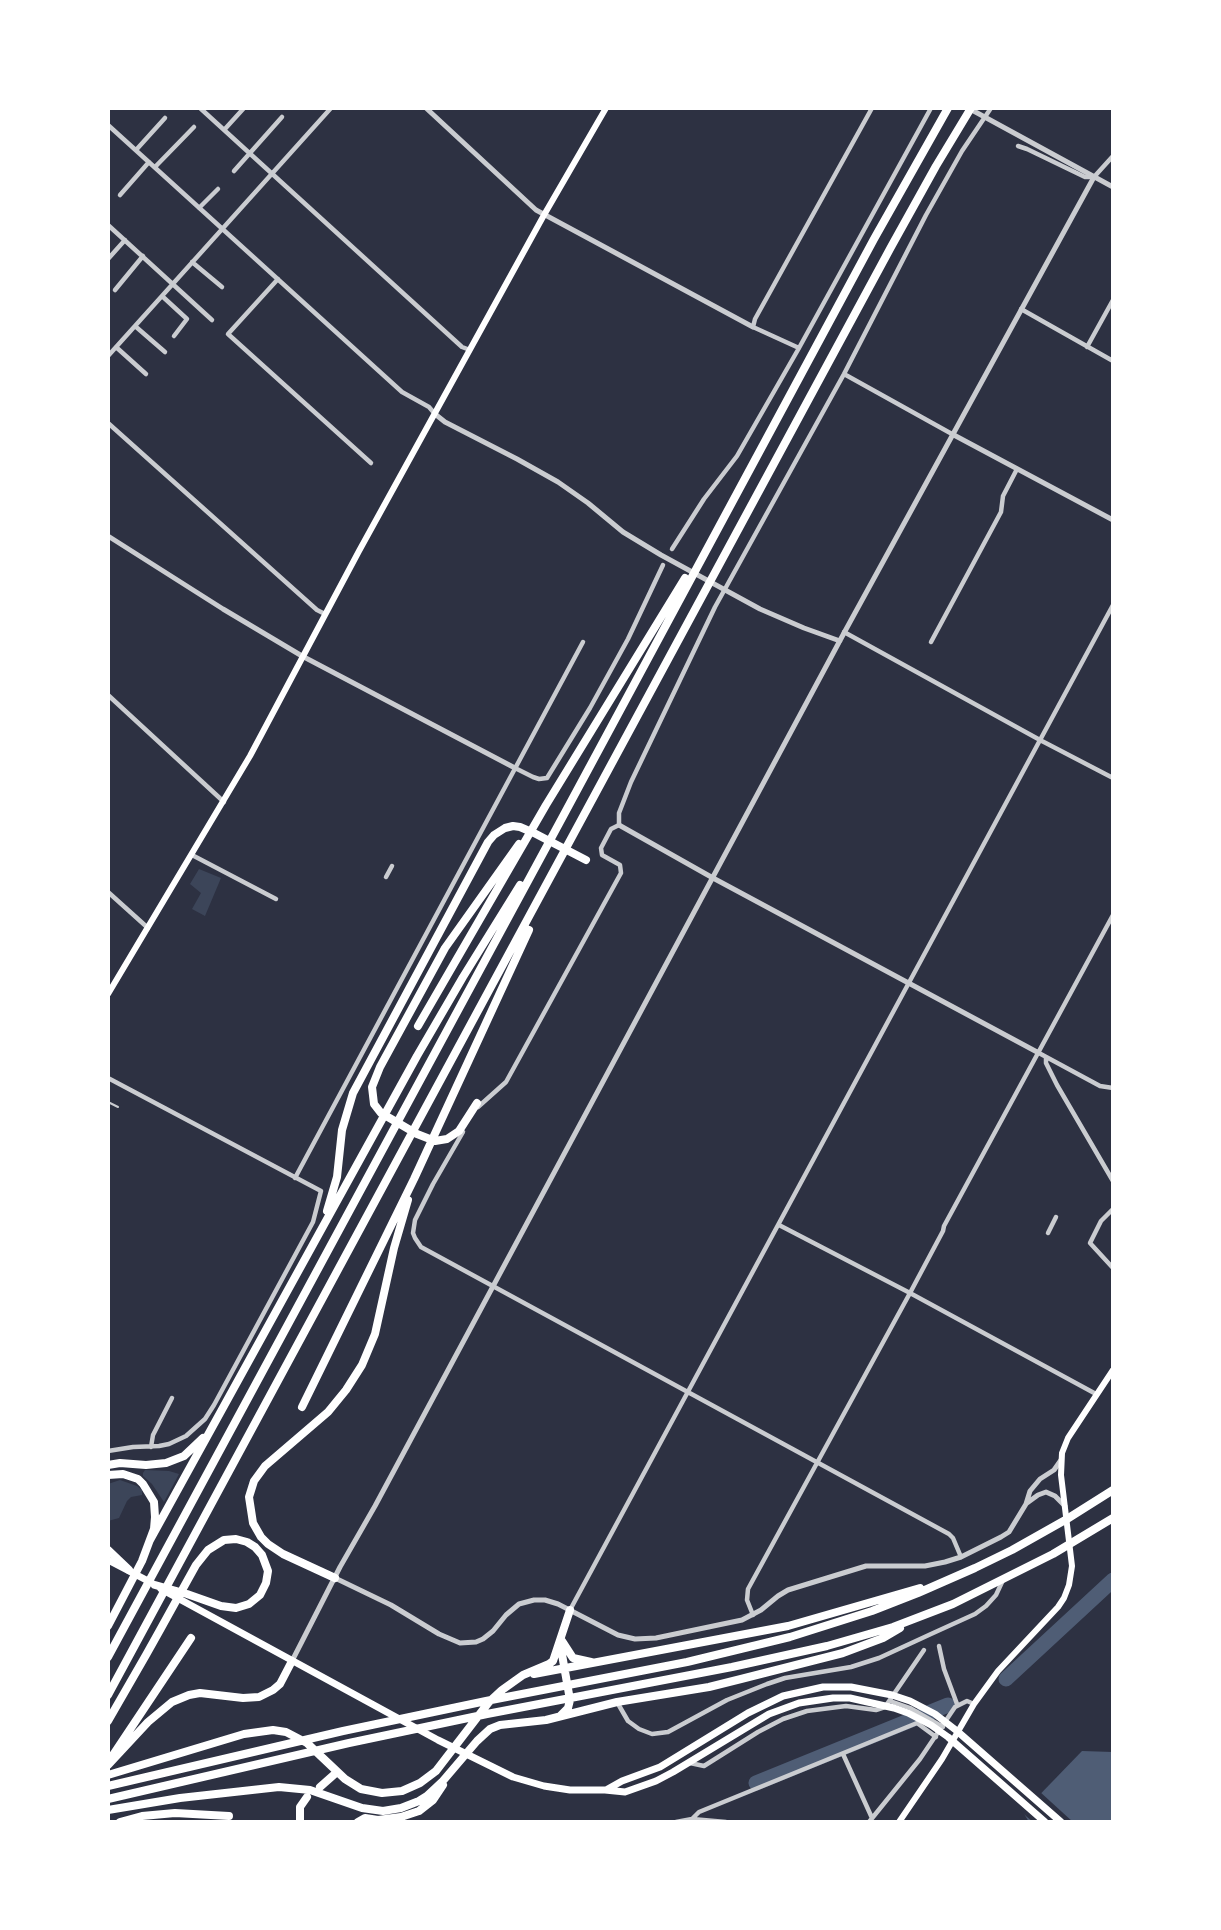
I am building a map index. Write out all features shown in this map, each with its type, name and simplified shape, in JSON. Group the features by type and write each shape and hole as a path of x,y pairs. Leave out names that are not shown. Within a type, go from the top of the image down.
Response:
{"highway":[{"path":"108,1657 879,229 948,108"},
{"path":"108,1695 891,247 970,108"},
{"path":"418,1026 614,691 727,512"},
{"path":"477,1103 459,1131 441,1141 417,1134 386,1117 374,1104 371,1094 376,1074 445,948 546,805"},
{"path":"150,1540 224,1409 324,1223 463,977 561,820"},
{"path":"324,1223 337,1177 345,1117 357,1082 488,842 501,830 513,826 534,832 586,860"},
{"path":"302,1407 414,1179 561,860"},
{"path":"335,1578 283,1554 268,1544 253,1523 249,1497 254,1481 265,1466 328,1412 362,1365 377,1326 394,1248 414,1179"},
{"path":"108,1465 120,1463 157,1465 184,1456 202,1439 224,1409"},
{"path":"108,1475 131,1476 143,1484 154,1502 155,1510 154,1529 142,1561 108,1626"},
{"path":"108,1786 343,1731 736,1652 790,1637 872,1611 950,1580 1012,1550 1113,1490"},
{"path":"108,1799 360,1740 797,1653 871,1633 922,1616 1004,1580 1071,1544 1113,1518"},
{"path":"108,1721 196,1565 207,1550 224,1540 236,1539 251,1544 264,1559 267,1571 266,1583 260,1595 249,1604 236,1608 186,1598 155,1585"},
{"path":"108,1550 129,1570"},
{"path":"516,1680 542,1673 788,1626 950,1580"},
{"path":"108,1775 258,1731 280,1731 307,1743 354,1786 368,1791 390,1793 402,1791 420,1783 436,1771 495,1696 516,1680 553,1661 570,1610"},
{"path":"108,1810 206,1795 279,1787 309,1790 362,1808 383,1810 401,1808 418,1801 436,1788 483,1735 500,1725 534,1722 616,1702 709,1687 818,1660 883,1638 922,1616"},
{"path":"108,1764 191,1638"},
{"path":"560,1638 573,1658 602,1663"},
{"path":"559,1717 565,1713 570,1704 560,1638"},
{"path":"108,1764 148,1722 172,1702 189,1695 200,1694 243,1698 259,1697 280,1684 292,1661"},
{"path":"320,1787 337,1772"},
{"path":"358,1822 365,1818 378,1820 401,1817 419,1811 439,1793 449,1773"},
{"path":"300,1822 300,1807 307,1797"},
{"path":"120,1822 142,1816 175,1813 229,1816"}],"main road":[{"path":"108,994 224,802 544,215 606,108"},
{"path":"899,1822 942,1759 974,1704 998,1671 1064,1598 1072,1570 1061,1460 1068,1438 1113,1370"},
{"path":"108,1560 155,1585"},
{"path":"186,1598 292,1661 454,1748 513,1777 544,1786 570,1790 625,1792 640,1788 690,1763 756,1721 785,1707 834,1698 866,1700 908,1713 948,1737 1045,1822"},
{"path":"606,1790 622,1781 660,1767 764,1705 795,1692 837,1687 873,1690 910,1701 944,1720 1061,1822"}],"street":[{"path":"200,108 462,347 470,350"},
{"path":"224,130 244,108"},
{"path":"108,356 331,108"},
{"path":"426,108 536,210 753,327 799,348"},
{"path":"753,327 755,319 872,108"},
{"path":"672,549 704,499 737,456 931,108"},
{"path":"970,108 1113,187"},
{"path":"619,825 619,813 631,783 715,607 844,374 930,207 962,151 991,108"},
{"path":"234,171 282,117"},
{"path":"136,150 165,118"},
{"path":"108,125 402,392 429,407 445,422 558,482 623,532 676,564 776,616 840,641"},
{"path":"155,167 194,127"},
{"path":"1017,146 1028,149 1085,177 1094,177"},
{"path":"292,1661 952,434 1094,177 1113,156"},
{"path":"120,195 149,162"},
{"path":"199,208 218,189"},
{"path":"108,225 212,320"},
{"path":"108,259 125,240"},
{"path":"115,290 143,256"},
{"path":"192,262 222,287"},
{"path":"278,279 228,334 370,463"},
{"path":"162,296 187,319 174,336"},
{"path":"1087,347 1113,300"},
{"path":"1021,309 1113,361"},
{"path":"135,326 165,352"},
{"path":"116,347 146,374"},
{"path":"844,374 1113,520"},
{"path":"108,423 317,610 325,614"},
{"path":"931,642 1001,512 1003,495 1017,469"},
{"path":"108,536 223,609 303,656 539,779 547,778 590,708 628,639 663,565"},
{"path":"570,1610 1113,605"},
{"path":"844,632 1113,778"},
{"path":"294,1178 584,642"},
{"path":"108,695 224,802"},
{"path":"619,825 1100,1086 1113,1088"},
{"path":"619,825 611,829 601,852 604,857 620,865 621,873 506,1083 478,1108 433,1184 413,1227 414,1238 421,1247 949,1534 961,1557"},
{"path":"192,855 276,899"},
{"path":"386,877 392,866"},
{"path":"108,891 148,928"},
{"path":"753,1615 747,1599 748,1589 1113,915"},
{"path":"1046,1057 1046,1063 1057,1085 1113,1181"},
{"path":"108,1078 321,1191 313,1222 210,1413 186,1436 169,1443 108,1451"},
{"path":"1113,1209 1101,1221 1090,1244 1113,1269"},
{"path":"1048,1233 1056,1217"},
{"path":"779,1225 1096,1394"},
{"path":"151,1447 153,1435 172,1398"},
{"path":"335,1578 391,1605 439,1634 460,1643 483,1639 519,1604 534,1600 545,1600 570,1610 618,1635 644,1639 729,1624 753,1615 788,1590 855,1569 873,1565 925,1566 961,1557 1009,1532 1026,1504 1030,1491 1040,1479 1054,1470 1061,1460"},
{"path":"1026,1504 1046,1492 1055,1496 1065,1506"},
{"path":"616,1702 628,1721 639,1729 652,1734 668,1732 727,1700 767,1684 803,1674 851,1667 879,1658 975,1614 996,1595 1004,1580"},
{"path":"939,1647 944,1670 957,1704"},
{"path":"690,1763 704,1766 783,1719 825,1708 846,1706 876,1710 885,1707 924,1650"},
{"path":"890,1701 917,1712 943,1727"},
{"path":"843,1754 871,1820 920,1759 957,1704 967,1701 974,1704"},
{"path":"692,1818 699,1812 917,1723 936,1737"},
{"path":"676,1822 692,1818 726,1822"}],"lane":[{"path":"108,1102 118,1107"}],"shaded area":[{"path":"199,869 221,878 205,916 192,909 201,893 190,884"},
{"path":"145,1470 169,1471 179,1474 164,1502 152,1484 143,1476"},
{"path":"120,1480 137,1486 142,1490 142,1495 131,1497 119,1518 108,1521 108,1484"},
{"path":"1082,1751 1113,1752 1113,1822 1029,1822 1023,1812"}],"pier":[{"path":"1039,1791 1073,1822 1033,1822 1020,1811"}],"waterway":[{"path":"1006,1679 1113,1580"},
{"path":"756,1783 948,1705"}]}
